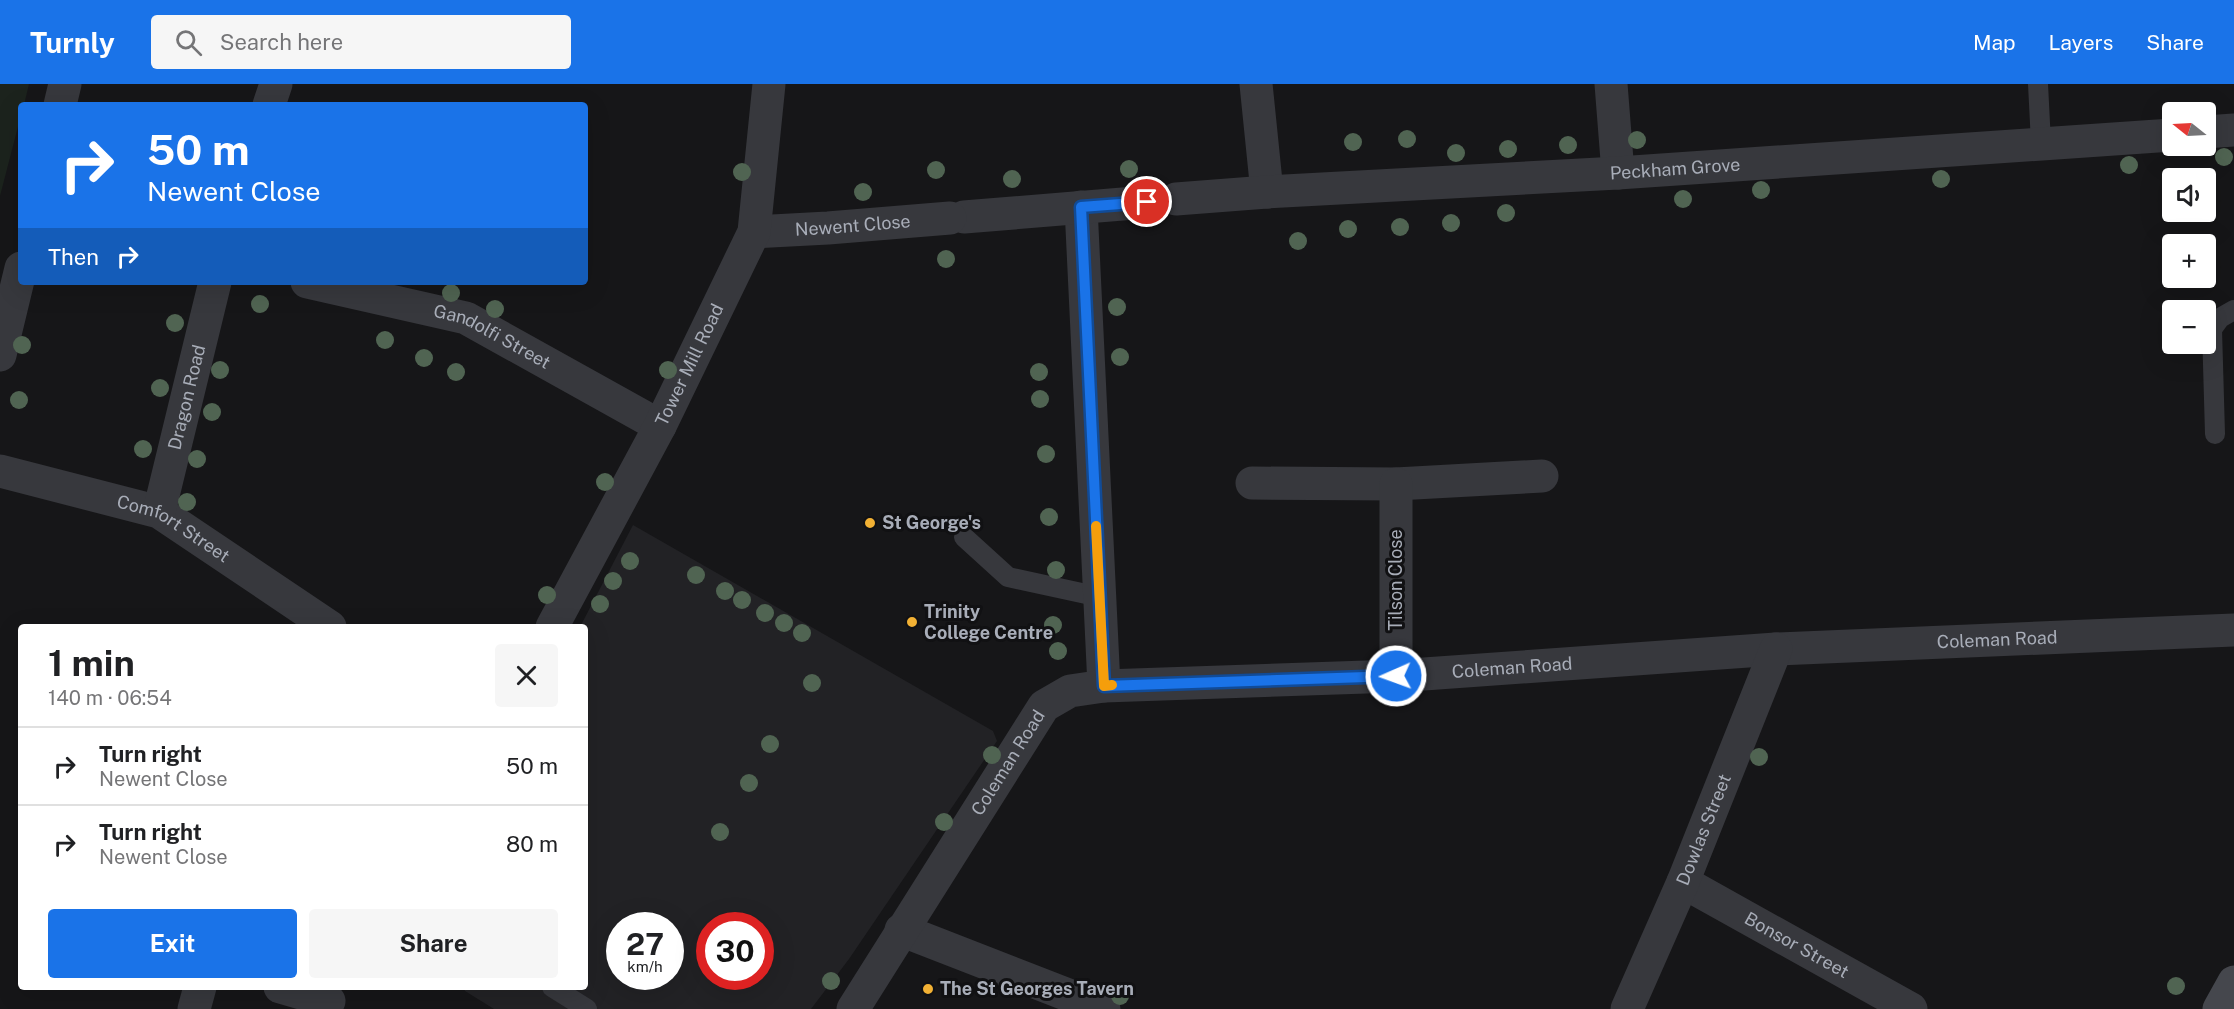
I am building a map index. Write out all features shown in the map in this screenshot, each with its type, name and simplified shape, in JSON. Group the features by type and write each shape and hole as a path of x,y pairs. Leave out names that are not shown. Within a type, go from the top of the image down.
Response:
{"main road":[{"path":"2219,1009 2234,982"}],"street":[{"path":"61,102 65,84"},
{"path":"270,102 276,84"},
{"name":"Tower Mill Road","path":"554,624 660,426 754,232 769,84"},
{"path":"1256,84 1267,192"},
{"path":"1611,84 1618,173"},
{"path":"2216,131 2234,130"},
{"name":"Peckham Grove","path":"1161,200 1618,173 2162,136"},
{"name":"Newent Close","path":"754,232 957,218 1161,200"},
{"path":"1081,207 1104,686"},
{"path":"0,355 18,280"},
{"name":"Dragon Road","path":"159,512 214,285"},
{"name":"Gandolfi Street","path":"320,285 466,318 660,426"},
{"name":"Comfort Street","path":"0,471 159,512 326,624"},
{"path":"1252,483 1396,484 1542,476"},
{"name":"Tilson Close","path":"1396,484 1396,676"},
{"name":"Coleman Road","path":"853,1009 1044,706 1070,692 1104,686 1396,676 1776,649 2234,630"},
{"name":"Dowlas Street","path":"1627,1009 1683,882 1776,649"},
{"name":"Bonsor Street","path":"1683,882 1911,1009"},
{"path":"901,930 1104,1009"},
{"path":"194,1009 199,990"},
{"path":"293,990 332,999"}],"lane":[{"path":"2038,84 2041,143"},
{"path":"2215,434 2212,329 2220,318 2234,310"},
{"path":"964,537 1008,577 1100,597"},
{"path":"557,990 587,1009"}],"shaded area":[{"path":"0,84 29,84 25,102 18,102 18,127 0,196"},
{"path":"633,525 993,731 997,741 849,959 811,1009 494,1009 464,990 588,990 588,624 582,624"}],"slow traffic":[{"path":"1096,526 1104,686 1112,685"}],"place":[{"name":"St George's","path":"870,523"},
{"name":"Trinity College Centre","path":"912,622"},
{"name":"The St Georges Tavern","path":"928,989"}],"route":[{"path":"1147,202 1081,207 1104,686 1396,676"}]}
